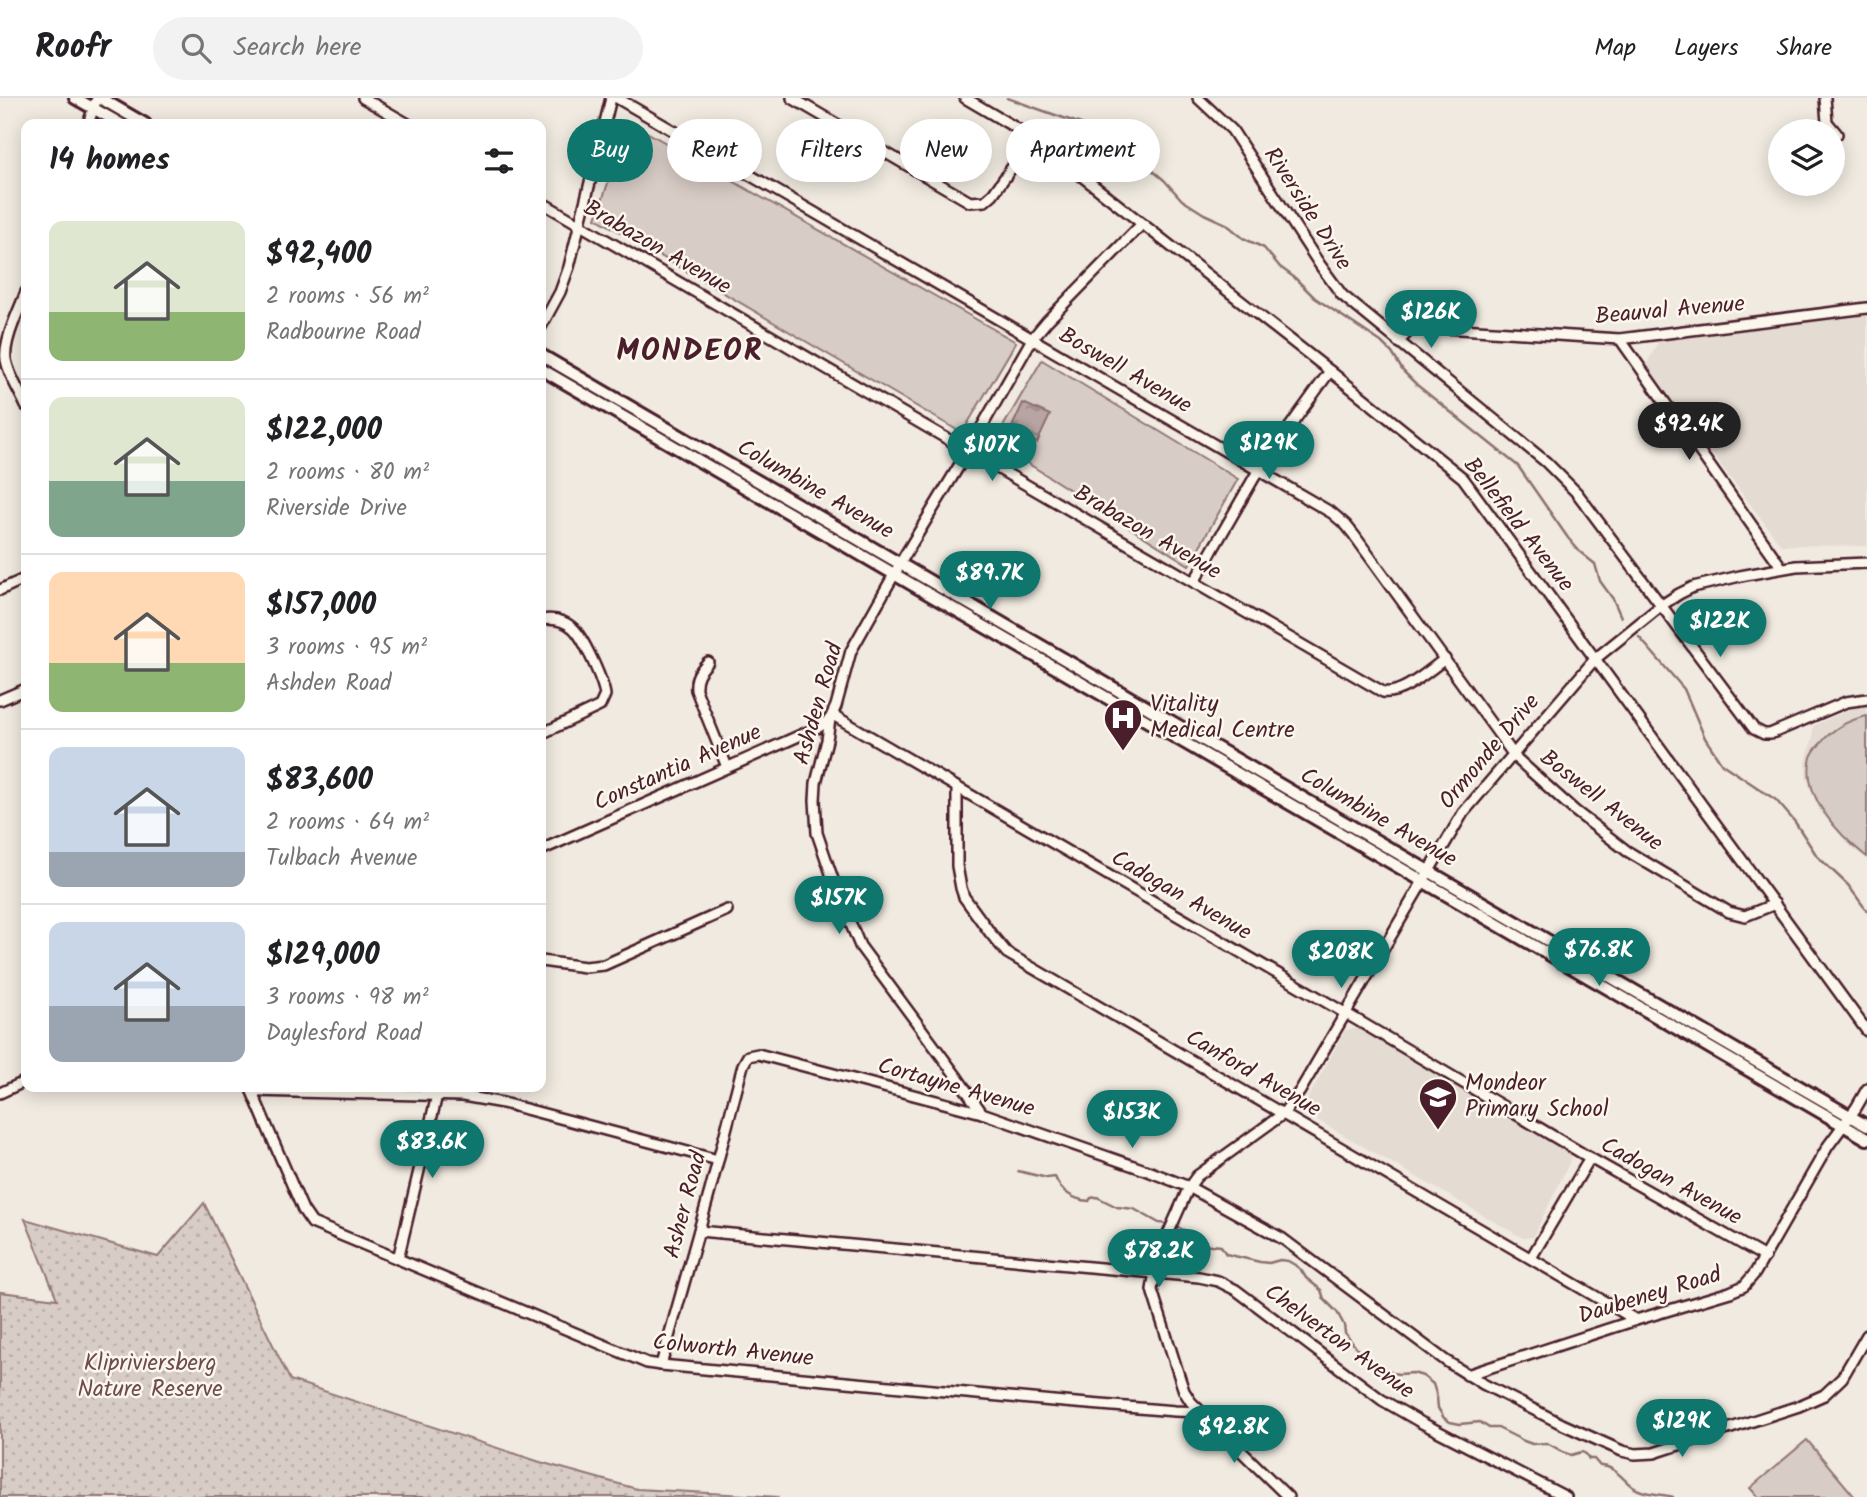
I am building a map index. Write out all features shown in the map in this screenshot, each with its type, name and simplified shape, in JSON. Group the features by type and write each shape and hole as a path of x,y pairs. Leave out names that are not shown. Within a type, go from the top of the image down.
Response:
{"main road":[{"path":"75,98 97,102 134,119"},
{"path":"97,102 116,119"},
{"name":"Columbine Avenue","path":"546,358 651,426"},
{"name":"Columbine Avenue","path":"546,372 651,426 1160,722 1290,798 1422,882 1567,958"},
{"name":"Columbine Avenue","path":"1290,798 1428,871 1567,958 1846,1120 1867,1139"},
{"name":"Columbine Avenue","path":"1846,1120 1867,1126"}],"street":[{"path":"363,98 399,119"},
{"path":"546,318 560,292 569,267 611,98"},
{"name":"Boswell Avenue","path":"617,98 1332,513 1346,525 1521,764 1594,827 1627,851 1729,912 1745,916 1775,904"},
{"path":"792,98 970,202 985,201 1006,175"},
{"name":"Bellefield Avenue","path":"965,98 1006,122"},
{"name":"Riverside Drive","path":"1198,98 1232,130 1342,295 1558,473 1577,493 1750,725 1759,733 1775,732 1838,705 1867,699"},
{"path":"1825,98 1827,119"},
{"path":"90,119 97,102"},
{"name":"Bellefield Avenue","path":"1088,182 1331,371 1463,478 1867,1031"},
{"name":"Brabazon Avenue","path":"546,205 1383,692 1390,693 1403,688 1445,659"},
{"name":"Ashden Road","path":"982,1113 864,952 821,847 816,821 816,783 851,651 897,569 1032,339 1142,224"},
{"path":"21,306 7,346 6,358 21,395"},
{"name":"Beauval Avenue","path":"1398,342 1410,330 1428,327 1620,339 1867,308"},
{"path":"1620,339 1782,568"},
{"path":"1194,582 1258,471 1331,371"},
{"path":"0,376 11,374"},
{"name":"Ormonde Drive","path":"1288,1497 1187,1397 1153,1296 1154,1273 1188,1187 1211,1165 1283,1114 1300,1091 1463,813 1595,659 1662,605 1693,587 1782,568 1812,564 1867,563"},
{"path":"0,590 21,580"},
{"path":"546,619 568,624 578,634 596,669 605,695 600,706 546,732"},
{"path":"708,663 697,674 696,690 727,767"},
{"path":"0,700 21,690"},
{"name":"Constantia Avenue","path":"546,848 819,727 832,717"},
{"name":"Cadogan Avenue","path":"832,717 1765,1257"},
{"name":"Canford Avenue","path":"957,788 957,866 964,897 1002,948 1016,959 1636,1320"},
{"path":"546,962 585,967 604,965 727,910"},
{"name":"Cortayne Avenue","path":"748,1056 762,1054 982,1113 1188,1187 1283,1239 1467,1375 1629,1453 1654,1453 1825,1395 1842,1378 1867,1335"},
{"name":"Asher Road","path":"661,1365 743,1065 748,1056"},
{"path":"0,1093 21,1083"},
{"name":"Daubeney Road","path":"1467,1375 1739,1289 1765,1257 1828,1146 1867,1089"},
{"name":"Colworth Avenue","path":"252,1092 279,1159 308,1219 317,1226 630,1357 661,1365 1201,1412"},
{"path":"344,1092 438,1095 489,1100 718,1160"},
{"path":"398,1259 438,1095"},
{"path":"1531,1258 1590,1158"},
{"name":"Chelverton Avenue","path":"699,1231 1199,1277 1224,1283 1382,1400 1566,1497"}],"shaded area":[{"path":"1867,310 1867,546 1781,545 1646,366 1662,334"},
{"path":"1857,706 1867,707 1867,859 1852,848 1819,810 1806,777 1813,726"},
{"name":"Mondeor Primary School","path":"1361,1028 1569,1149 1571,1159 1533,1237 1523,1238 1307,1114 1305,1104 1345,1030"}],"green space":[{"path":"653,136 667,144 667,182 735,182 1016,342 962,433 596,218 608,182 653,182"},
{"path":"1042,360 1238,479 1189,565 994,442"},
{"path":"1867,716 1867,857 1845,838 1825,813 1817,800 1809,772 1812,755 1831,733 1841,725"},
{"name":"Klipriviersberg Nature Reserve","path":"204,1203 290,1380 540,1462 637,1489 779,1497 0,1497 0,1292 57,1299 25,1219 158,1257"},
{"path":"1807,1440 1855,1497 1758,1497 1750,1488"}],"water":[{"path":"1023,403 1050,415 1037,443 1010,431"}],"waterway":[{"path":"1007,98 1098,130 1107,137 1126,139 1141,155 1146,165 1182,200 1264,248 1280,267 1315,298 1381,342 1417,385 1518,466 1568,538 1595,564 1600,581 1613,599 1621,617"},
{"path":"1639,637 1684,689 1705,738 1722,764 1776,800 1795,822 1817,856 1848,885 1867,911"},
{"path":"1018,1171 1047,1178 1055,1177 1064,1191 1073,1197 1089,1201 1097,1197 1117,1207 1134,1209 1159,1223 1168,1224"},
{"path":"1174,1226 1186,1231 1202,1244 1221,1246 1226,1254 1260,1262 1288,1261 1295,1265 1321,1290 1324,1299 1337,1312 1345,1333 1360,1353 1392,1373 1423,1376 1433,1384 1438,1408 1450,1422 1480,1422 1532,1444 1547,1443 1571,1455 1582,1452 1600,1466 1614,1470 1637,1490 1673,1497"}],"place":[{"name":"Vitality Medical Centre","path":"1123,752"},
{"name":"Mondeor Primary School","path":"1438,1131"}],"district":[{"name":"MONDEOR","path":"690,352"}]}
